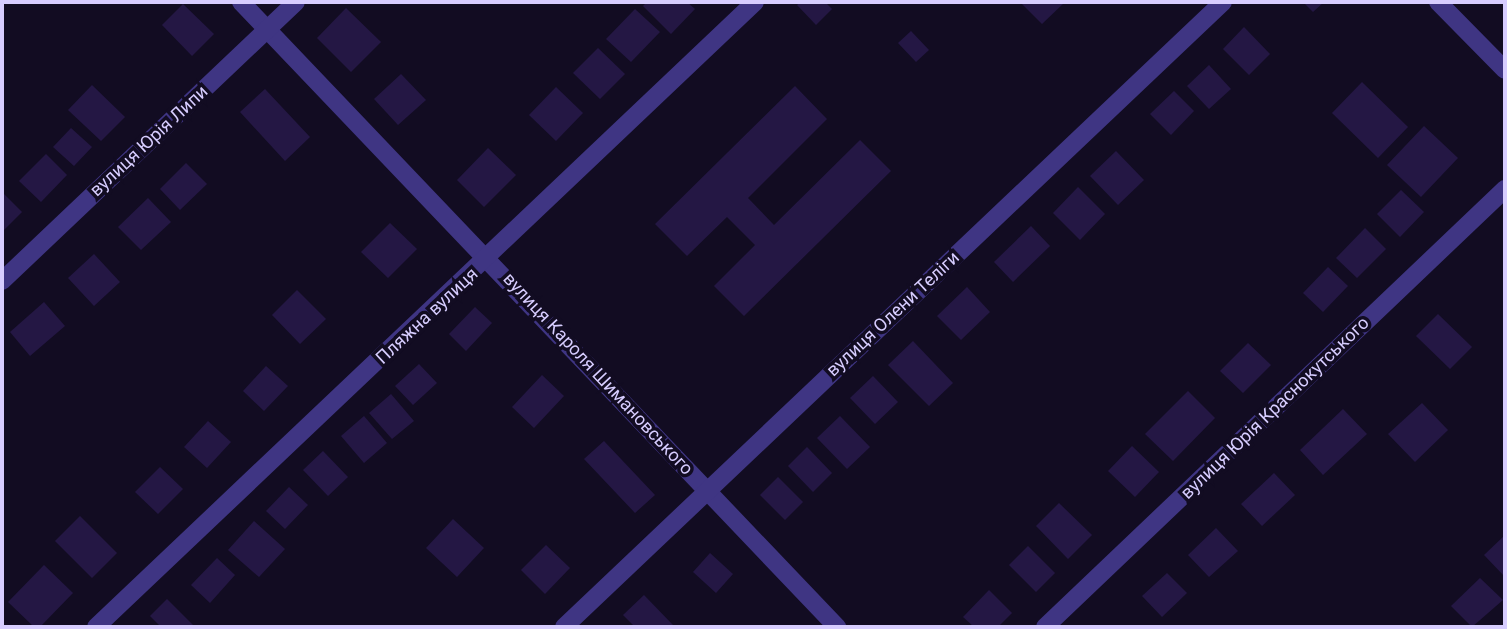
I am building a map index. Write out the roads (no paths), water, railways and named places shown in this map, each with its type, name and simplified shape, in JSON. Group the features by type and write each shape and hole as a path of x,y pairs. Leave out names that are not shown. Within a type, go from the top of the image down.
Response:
{"street":[{"name":"вулиця Кароля Шимановського","path":"241,2 489,258 837,627"},
{"name":"вулиця Юрія Липи","path":"2,281 296,2"},
{"name":"Пляжна вулиця","path":"96,627 489,258 755,2"},
{"name":"вулиця Олени Теліги","path":"564,627 1223,2"},
{"path":"1438,2 1505,70"},
{"name":"вулиця Юрія Краснокутського","path":"1045,627 1505,189"}]}
